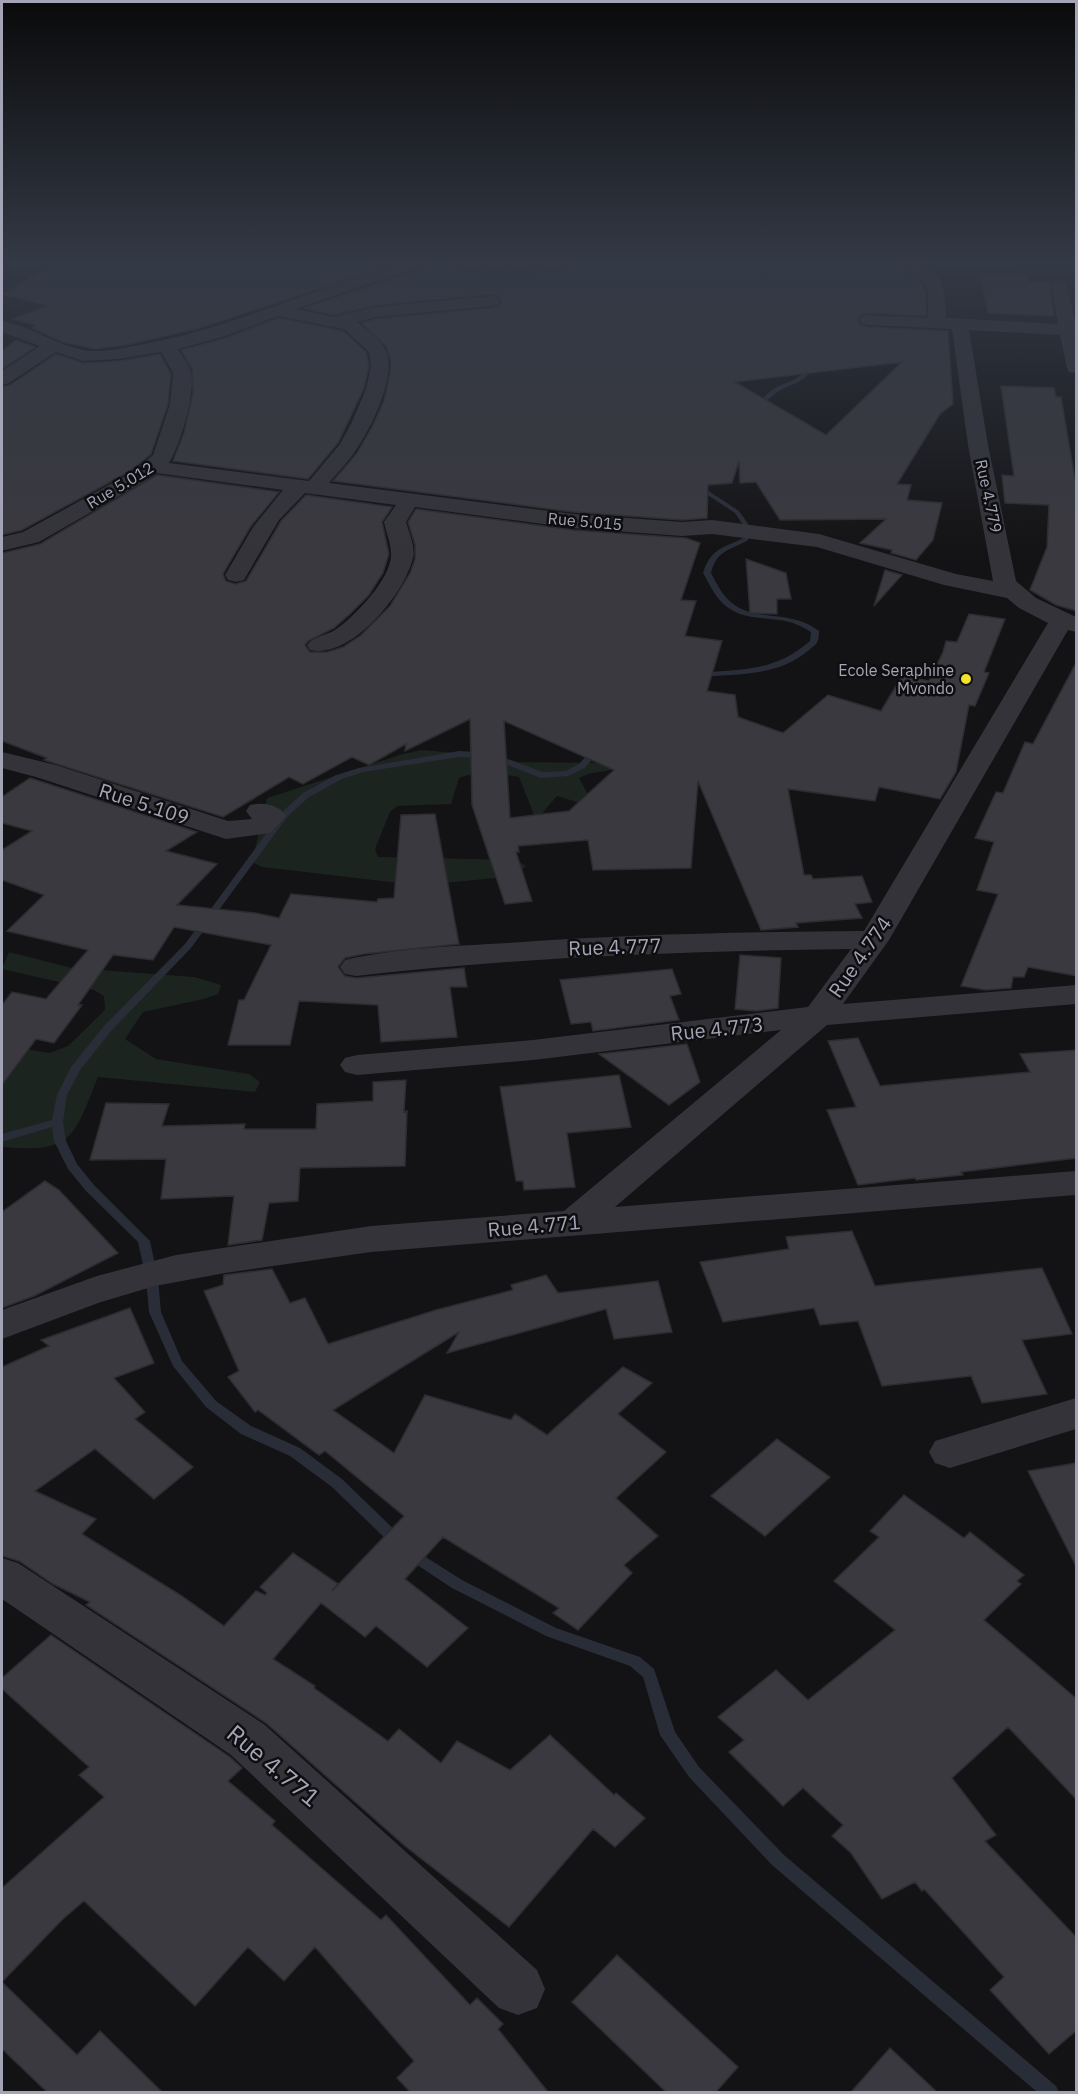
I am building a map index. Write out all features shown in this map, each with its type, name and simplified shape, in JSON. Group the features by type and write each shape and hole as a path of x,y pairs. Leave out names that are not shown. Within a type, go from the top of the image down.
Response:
{"street":[{"path":"2,379 28,362"},
{"name":"Rue 5.012","path":"2,544 31,537 154,467 166,450 180,404 182,373 176,362"},
{"path":"236,575 265,523 287,496 308,486 349,446 362,422 375,389 380,366 379,362"},
{"name":"Rue 4.779","path":"965,362 978,445 1005,582 1011,592"},
{"name":"Rue 5.015","path":"154,467 573,521 682,529 712,527 819,541 952,580 1011,592"},
{"path":"319,645 344,635 369,612 394,582 403,555 394,522 410,499"},
{"path":"1011,592 1069,622"},
{"name":"Rue 4.774","path":"573,1223 818,1016 874,940 1069,622"},
{"name":"Rue 5.109","path":"2,760 46,771 226,830 260,826 272,816 260,811"},
{"name":"Rue 4.777","path":"356,967 454,955 566,948 874,940"},
{"name":"Rue 4.773","path":"357,1065 533,1050 818,1016 1077,996"},
{"name":"Rue 4.771","path":"2,1325 100,1290 173,1269 273,1252 371,1239 1077,1183"},
{"path":"950,1452 1077,1414"},
{"name":"Rue 4.771","path":"2,1576 248,1740 518,1989"}],"shaded area":[{"path":"422,750 478,755 508,762 619,763 616,769 579,778 593,807 557,796 539,817 535,817 519,777 489,773 467,775 459,778 451,804 397,806 390,812 375,849 378,857 516,860 526,866 518,873 506,877 433,884 390,882 262,867 252,862 267,798"},
{"path":"9,952 72,968 195,977 221,985 218,994 204,999 143,1012 125,1039 156,1059 249,1074 260,1082 255,1092 98,1077 82,1115 67,1138 57,1144 43,1147 2,1147 2,1045 49,1053 68,1046 105,1010 104,996 94,990 2,969"}],"building":[{"path":"2,362 13,362 2,369"},
{"path":"45,362 164,362 171,374 168,404 151,454 130,471 22,530 2,535 2,387 10,385"},
{"path":"188,362 368,362 369,366 364,388 338,443 308,479 173,461 184,433 193,393 192,369"},
{"path":"391,362 950,362 953,404 940,414 897,484 911,485 907,500 942,503 933,540 916,560 891,553 892,550 860,543 886,519 780,520 756,482 740,483 739,461 732,483 708,485 707,518 682,520 573,512 333,481 357,453 372,427 384,401","holes":["902,362 826,435 735,382"]},
{"path":"1001,386 1054,388 1056,397 1061,397 1077,491 1077,611 1056,605 1030,590 1047,547 1049,505 1005,503 1002,475 1014,476"},
{"path":"157,475 279,492 251,526 223,574 226,581 235,584 246,581 281,521 306,495 392,507 382,522 389,554 383,573 369,595 350,614 334,628 308,641 305,645 310,652 327,652 343,647 360,636 390,606 410,573 415,559 415,545 408,522 416,509 573,530 686,538 700,543 681,600 696,601 685,636 722,641 707,691 735,695 738,717 783,733 828,695 881,711 902,676 929,681 946,641 957,642 969,614 1005,619 984,672 989,673 975,706 969,705 956,772 940,799 879,787 875,801 788,789 804,875 811,875 813,879 862,876 872,902 855,904 862,918 796,923 798,927 761,930 698,781 691,868 593,870 588,840 518,846 519,852 516,852 532,901 505,904 472,805 470,719 405,751 406,744 369,765 352,757 303,784 289,777 223,817 44,760 47,758 2,741 2,553 40,544","holes":["504,721 614,770 569,811 510,818"]},
{"path":"746,559 786,573 791,599 777,599 777,614 750,613"},
{"path":"885,570 902,575 874,606"},
{"path":"1077,661 1077,976 1028,967 1024,977 1013,977 1011,988 986,990 961,986 998,894 977,890 994,842 975,838 996,792 1003,793 1025,742 1033,744"},
{"path":"30,778 197,832 166,851 217,864 177,905 255,913 279,918 291,894 377,902 378,899 394,898 401,815 435,814 459,944 364,954 345,958 338,967 345,976 356,978 464,968 467,987 450,987 457,1037 381,1042 378,1005 299,1001 290,1045 228,1045 239,1000 244,1000 271,945 174,927 153,960 113,955 78,1005 82,1005 54,1043 36,1039 2,1085 2,1005 12,992 46,999 88,950 7,931 44,895 2,880 2,850 32,831 2,823 2,797"},
{"path":"740,955 781,958 778,1008 756,1011 735,1009"},
{"path":"672,969 681,994 670,996 679,1020 593,1031 591,1022 571,1024 560,980"},
{"path":"858,1038 880,1086 1030,1072 1020,1054 1077,1050 1077,1158 961,1172 963,1175 858,1185 827,1110 856,1107 828,1041"},
{"path":"687,1044 700,1082 669,1105 599,1054"},
{"path":"619,1075 631,1127 567,1133 575,1187 524,1190 523,1181 516,1181 500,1087"},
{"path":"406,1080 405,1166 300,1168 298,1201 269,1203 262,1240 228,1245 234,1196 161,1199 166,1159 90,1160 106,1103 169,1104 162,1126 245,1124 244,1129 316,1129 317,1104 373,1101 373,1082"},
{"path":"45,1181 59,1190 118,1253 34,1296 2,1308 2,1212"},
{"path":"852,1231 875,1286 1042,1268 1072,1334 1022,1340 1047,1394 982,1403 971,1376 882,1386 858,1321 820,1325 814,1308 723,1322 700,1262 789,1249 786,1237"},
{"path":"272,1269 290,1303 305,1298 328,1344 436,1310 513,1290 511,1285 546,1275 558,1293 658,1281 672,1332 614,1339 606,1309 447,1353 459,1332 333,1410 394,1453 425,1395 511,1420 515,1414 547,1435 623,1367 652,1383 618,1414 666,1452 616,1498 658,1536 624,1565 632,1573 578,1630 553,1613 559,1608 443,1537 405,1579 468,1628 427,1667 376,1626 365,1637 321,1603 273,1659 315,1686 314,1688 388,1741 399,1729 441,1763 457,1741 510,1770 550,1735 614,1795 616,1793 645,1818 615,1847 593,1829 509,1927 405,1846 266,1723 86,1605 90,1602 53,1584 19,1561 2,1556 2,1367 49,1346 41,1340 130,1308 154,1363 114,1378 145,1412 135,1419 193,1467 154,1499 95,1449 35,1491 96,1519 82,1534 182,1596 224,1626 256,1591 265,1595 267,1593 260,1587 293,1553 338,1584 332,1591 404,1516 325,1451 319,1455 258,1410 255,1412 228,1377 239,1371 204,1291 223,1285 224,1275"},
{"path":"777,1439 830,1477 765,1536 711,1496"},
{"path":"1077,1463 1077,1568 1028,1471"},
{"path":"904,1495 964,1538 970,1532 1024,1575 1017,1581 1021,1584 984,1620 1077,1699 1077,1800 1008,1727 952,1778 996,1835 985,1841 1077,1938 1077,2030 1049,2054 990,1990 1004,1977 924,1889 922,1891 915,1882 882,1899 851,1853 832,1836 843,1825 803,1788 783,1806 729,1752 744,1740 718,1717 776,1670 808,1700 895,1630 834,1581 879,1537 870,1531"},
{"path":"51,1635 230,1757 242,1768 228,1781 275,1821 272,1825 381,1920 386,1915 470,2005 477,1998 503,2024 498,2029 548,2092 410,2092 397,2078 414,2061 315,1947 284,1981 248,1947 195,2006 84,1901 63,1919 2,1982 2,1888 104,1797 79,1775 89,1767 2,1689 2,1678"},
{"path":"617,1955 738,2067 716,2092 666,2092 572,2002"},
{"path":"2,1982 77,2055 100,2031 162,2092 47,2092 2,2049"},
{"path":"890,2048 937,2092 851,2092"}],"waterway":[{"path":"755,409 778,389 805,375 808,371 800,364"},
{"path":"696,485 737,512 748,528 746,539 721,550 710,564 707,573 718,593 730,606 742,613 784,618 799,622 815,631 814,642 801,653 774,667 745,672 698,675"},
{"path":"57,1122 62,1095 75,1069 108,1028 188,946 285,814 306,795 339,777 362,770 459,754 478,755 508,762 541,775 568,773 582,766 598,748"},
{"path":"2,1138 57,1122"},
{"path":"57,1122 60,1141 72,1166 90,1188 144,1241 152,1279 155,1312 177,1363 211,1404 246,1430 295,1452 337,1483 397,1541"},
{"path":"410,1553 457,1584 551,1632 635,1661 649,1674 668,1735 694,1772 778,1860 1050,2092"}],"place":[{"name":"Ecole Seraphine Mvondo","path":"966,679"}]}
